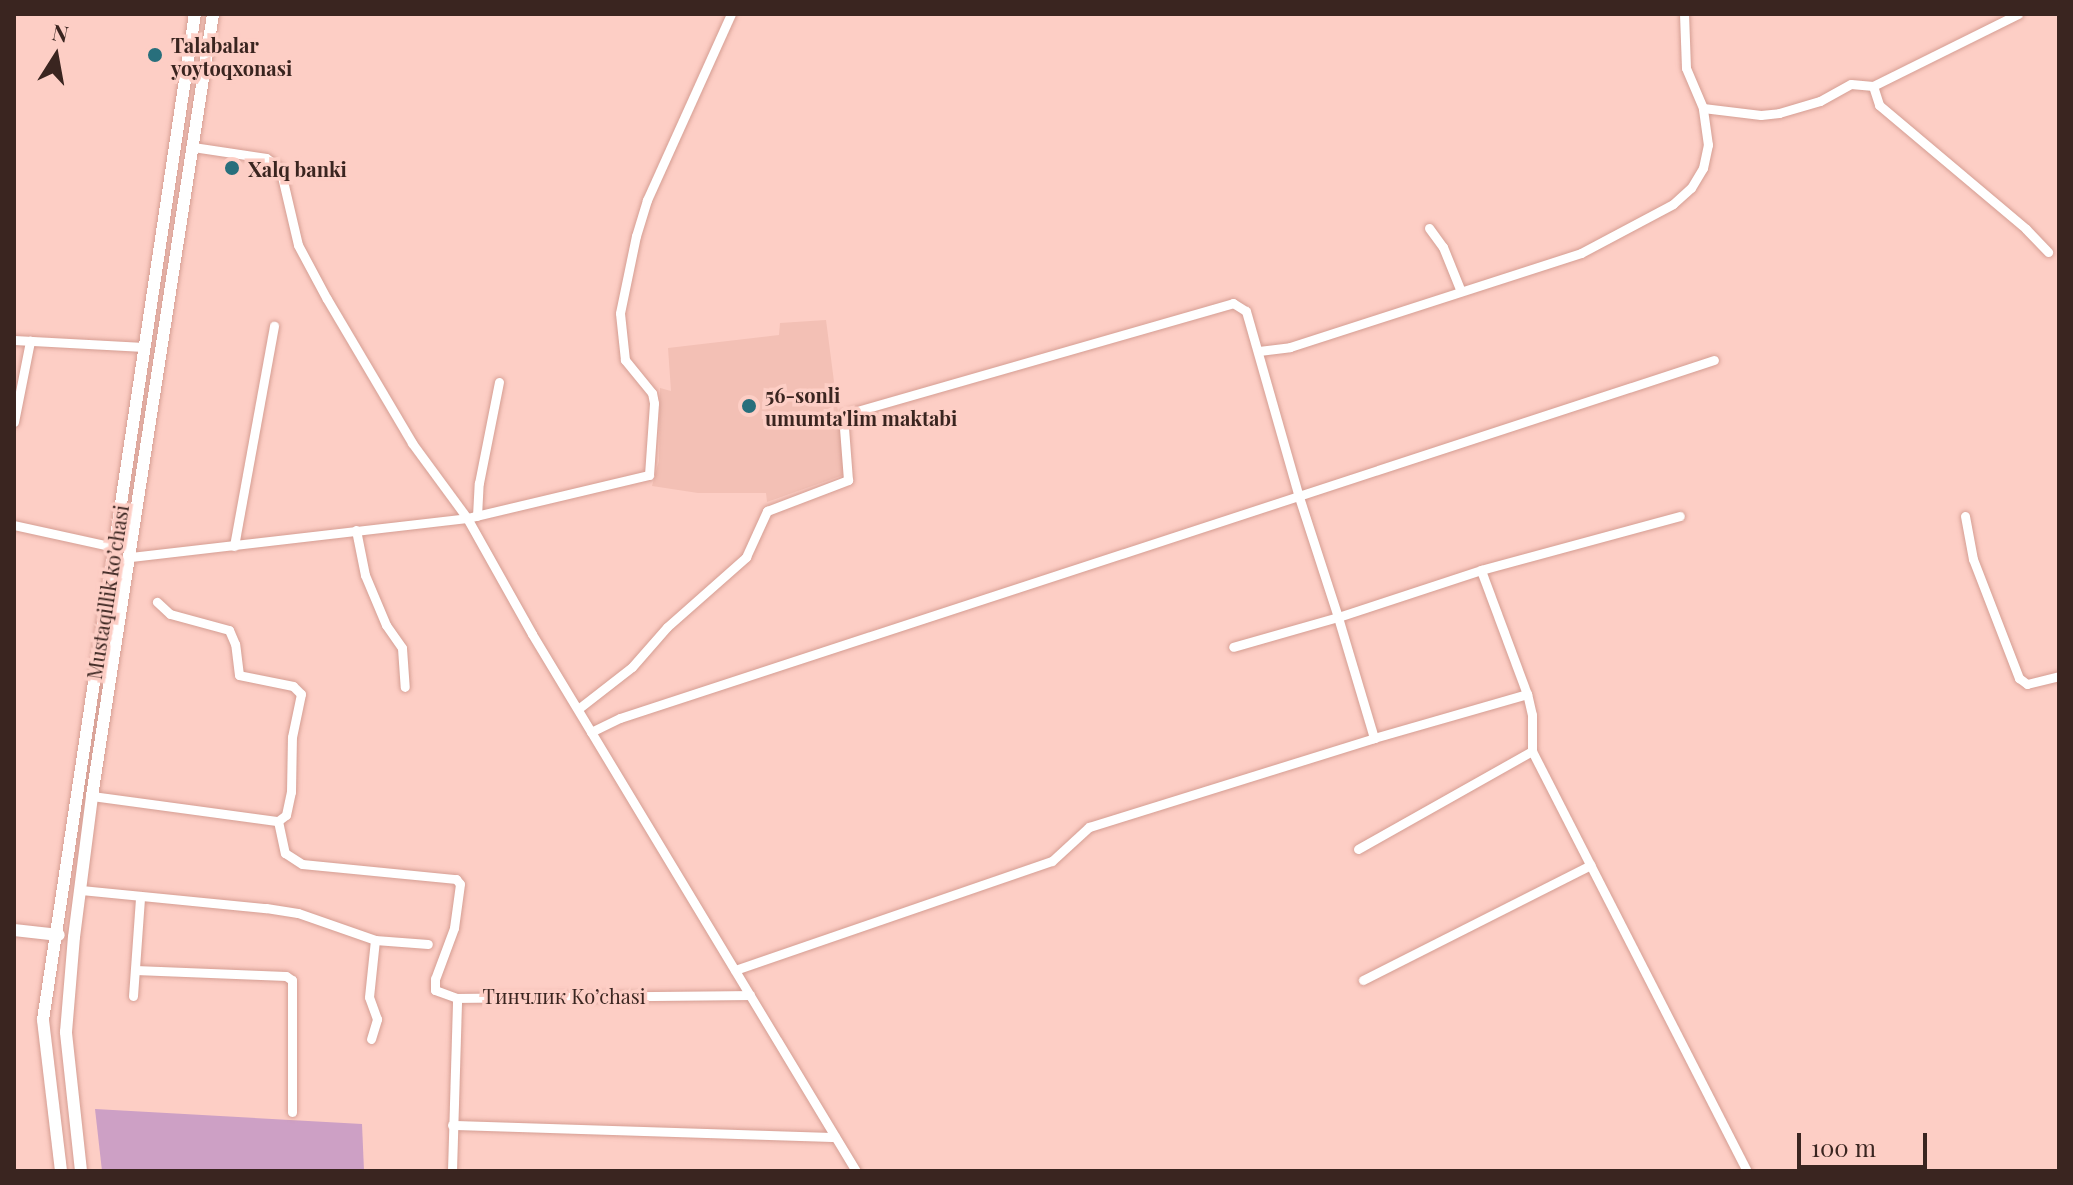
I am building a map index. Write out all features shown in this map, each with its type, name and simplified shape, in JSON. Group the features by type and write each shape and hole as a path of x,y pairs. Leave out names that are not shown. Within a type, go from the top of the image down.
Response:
{"main road":[{"name":"Mustaqillik ko’chasi","path":"61,1171 43,1020 195,14"},
{"name":"Mustaqillik ko’chasi","path":"81,1171 66,1032 74,937 92,796 213,14"},
{"path":"14,930 74,937"}],"street":[{"path":"131,557 472,517 649,475 654,403 652,393 625,360 620,313 647,200 731,14"},
{"path":"1259,351 1290,347 1460,289 1581,253 1673,204 1691,188 1703,168 1708,145 1703,108 1686,68 1684,14"},
{"path":"1703,108 1761,115 1779,113 1820,101 1845,86 1856,83 1873,86 2018,14"},
{"path":"1873,86 1879,105 2026,229 2048,252"},
{"path":"193,147 266,158 280,168 298,245 412,443 472,517 591,732 856,1171"},
{"path":"1429,228 1443,247 1460,289"},
{"path":"578,709 632,667 667,627 746,557 767,511 848,480 843,415 1233,303 1246,311 1259,351 1299,497 1374,738"},
{"path":"234,546 274,326"},
{"path":"14,340 144,347"},
{"path":"14,422 30,341"},
{"path":"591,732 620,718 1714,360"},
{"path":"472,517 499,382"},
{"path":"1233,647 1338,617 1481,570 1680,516"},
{"path":"1965,516 1973,559 2019,678 2027,684 2059,676"},
{"path":"14,525 114,547"},
{"path":"356,530 365,575 386,625 402,648 405,687"},
{"path":"1481,570 1527,694 1532,715 1532,751 1747,1171"},
{"path":"92,796 278,821 286,815 291,792 292,737 301,694 293,686 239,675 229,630 170,614 157,602"},
{"path":"735,970 1052,861 1089,827 1527,694"},
{"path":"1358,849 1532,751"},
{"path":"278,821 285,853 302,864 456,879 460,884 454,928 435,979 435,990 457,998"},
{"path":"1363,980 1591,865"},
{"path":"81,890 298,913 375,940 428,944"},
{"path":"133,996 140,898"},
{"path":"371,1039 377,1019 369,997 375,940"},
{"path":"135,970 286,976 292,980 292,1112"},
{"name":"Тинчлик Ko’chasi","path":"452,1171 457,998 750,995"},
{"path":"452,1125 835,1137"}],"shaded area":[{"name":"56-sonli umumta'lim maktabi","path":"826,320 846,474 767,502 766,493 698,493 652,486 659,461 660,388 671,391 668,348 779,335 780,323"},
{"path":"95,1109 362,1124 364,1171 102,1171"}],"place":[{"name":"Talabalar yoytoqxonasi","path":"155,55"},
{"name":"Xalq banki","path":"232,168"},
{"name":"56-sonli umumta'lim maktabi","path":"749,406"}]}
